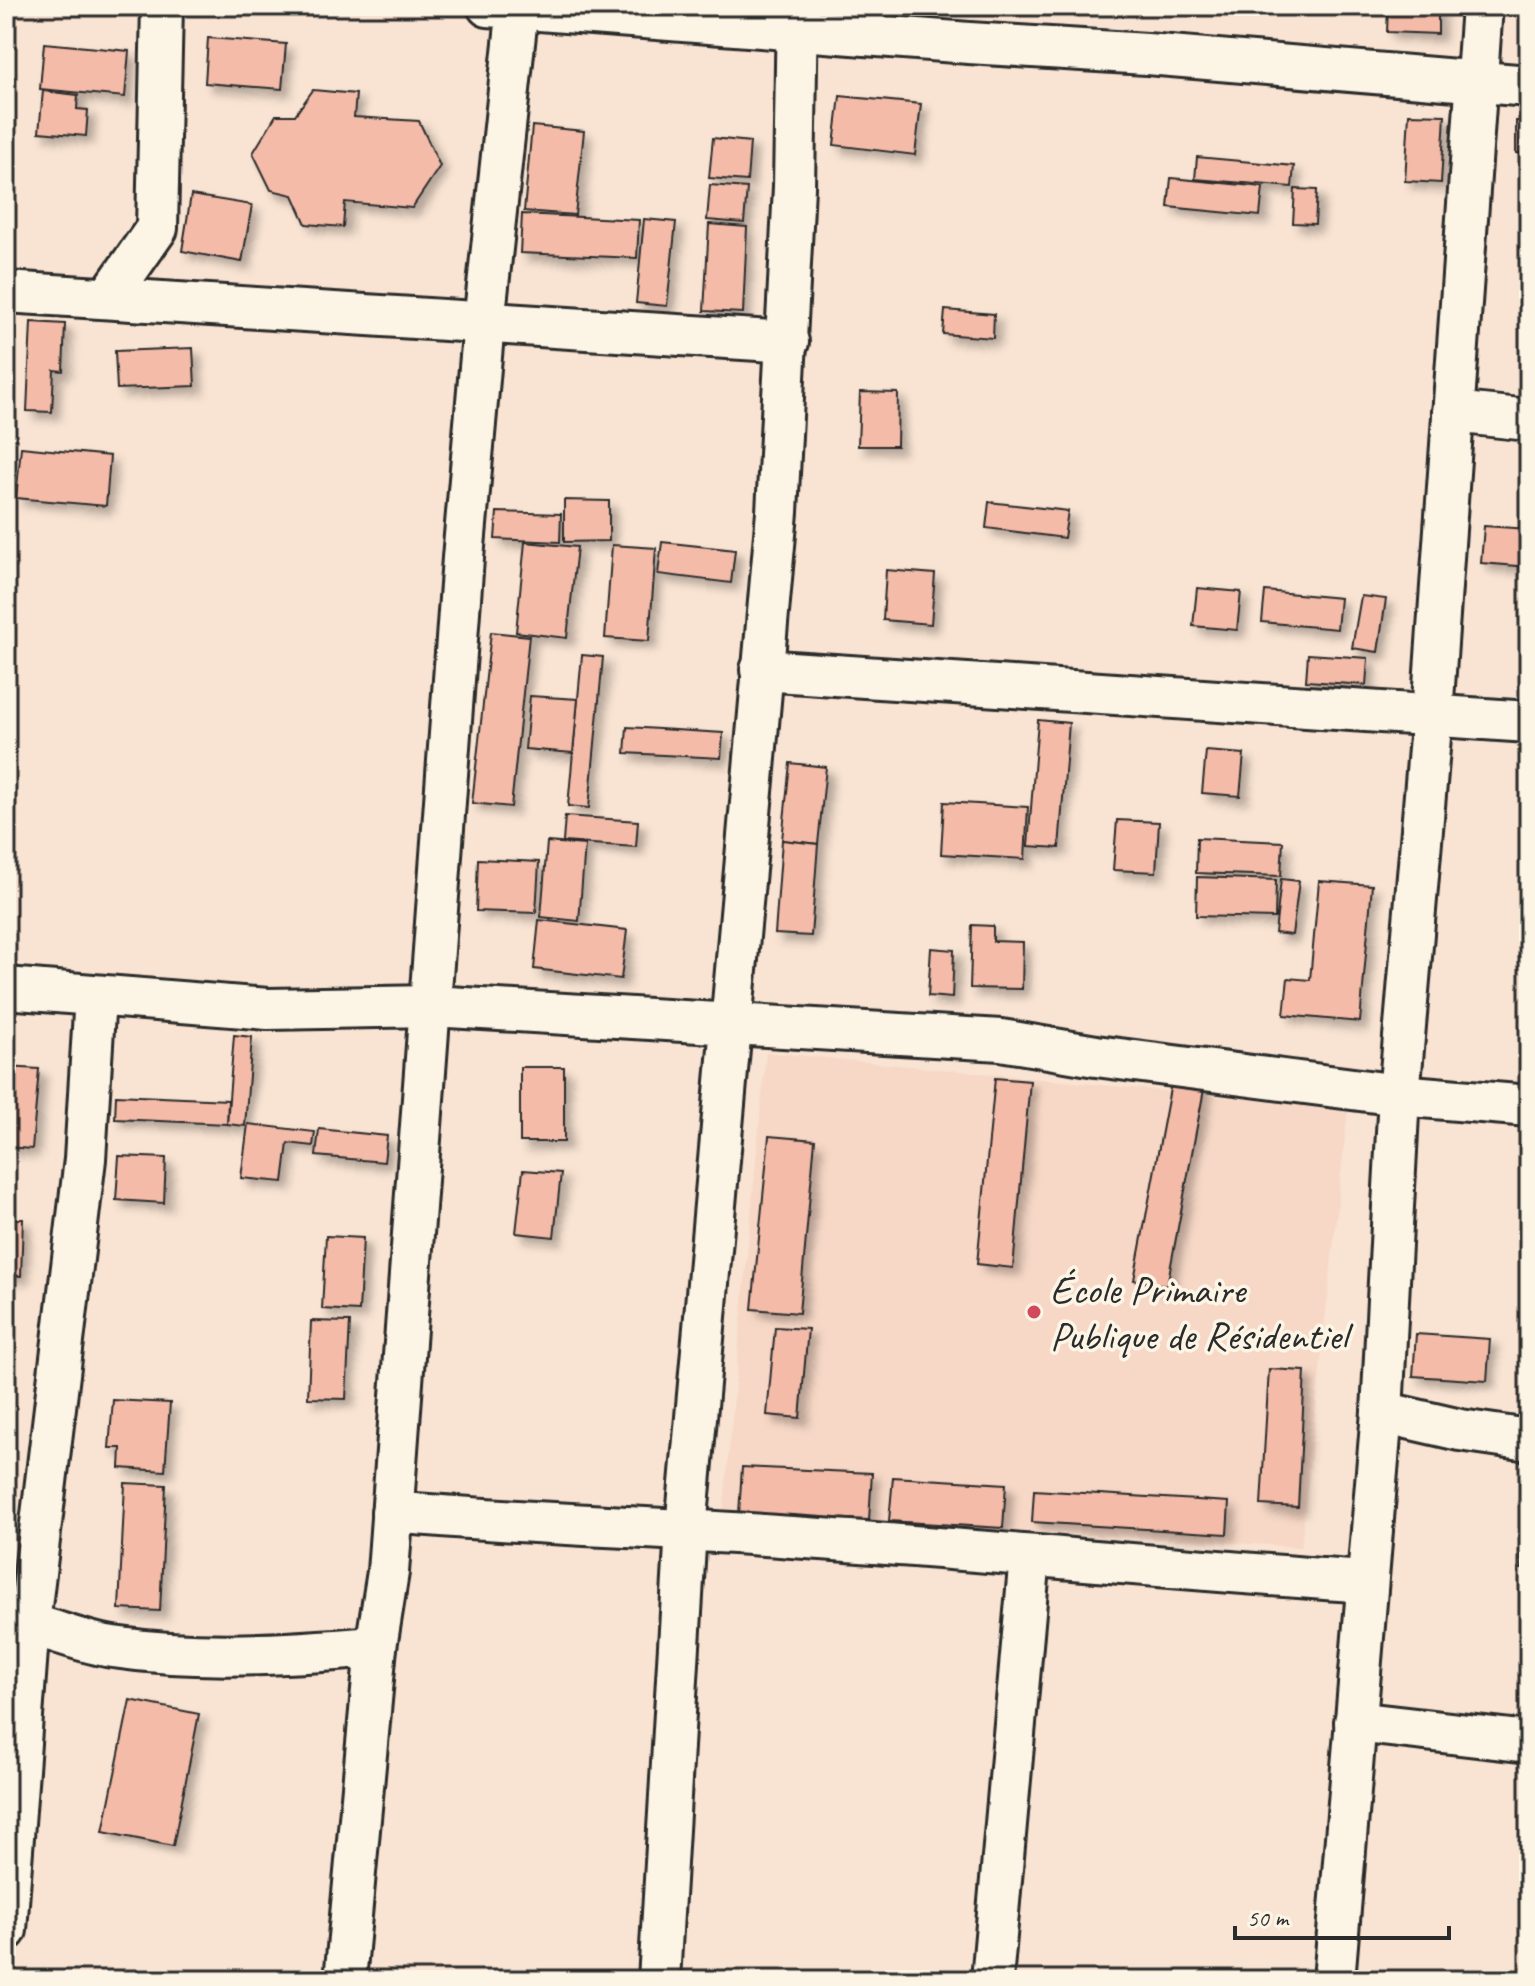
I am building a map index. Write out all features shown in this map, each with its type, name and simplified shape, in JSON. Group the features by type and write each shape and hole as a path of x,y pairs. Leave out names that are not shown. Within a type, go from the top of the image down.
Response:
{"street":[{"path":"108,298 157,228 162,6"},
{"path":"1334,1980 1382,1412 1399,1095 1432,714 1482,6"},
{"path":"345,1980 376,1647 388,1572 432,1006 448,753 508,7 796,18 1529,86"},
{"path":"659,1980 686,1529 777,512 794,187 796,18"},
{"path":"6,292 788,342"},
{"path":"1453,412 1529,420"},
{"path":"761,670 1529,722"},
{"path":"6,988 268,1009 432,1006 1001,1040 1096,1056 1399,1095 1529,1106"},
{"path":"6,1930 17,1621 85,1159 95,996"},
{"path":"1382,1412 1460,1430 1529,1440"},
{"path":"392,1512 463,1519 686,1529 1366,1582"},
{"path":"992,1980 1030,1556"},
{"path":"17,1621 111,1647 262,1656 376,1647"},
{"path":"1355,1722 1529,1742"}],"shaded area":[{"name":"École Primaire Publique de Résidentiel","path":"766,1052 1348,1109 1301,1547 723,1514"}],"building":[{"path":"1388,6 1438,6 1438,34 1387,32"},
{"path":"208,38 286,44 282,89 205,83"},
{"path":"44,43 129,51 125,97 40,89"},
{"path":"313,90 356,94 354,117 419,121 440,166 412,208 345,202 343,227 306,224 293,195 271,190 253,153 276,115 295,115"},
{"path":"43,91 78,95 77,109 88,110 86,136 39,132"},
{"path":"840,96 921,104 915,155 834,145"},
{"path":"1409,114 1445,115 1441,183 1405,181"},
{"path":"1516,121 1529,121 1529,153 1516,153"},
{"path":"532,126 584,131 575,215 524,211"},
{"path":"713,138 750,142 747,181 709,178"},
{"path":"1197,157 1294,166 1292,187 1195,179"},
{"path":"1171,178 1263,187 1260,216 1168,207"},
{"path":"710,185 747,188 744,223 707,220"},
{"path":"1295,189 1317,190 1315,224 1293,223"},
{"path":"191,195 252,205 242,262 182,251"},
{"path":"522,214 639,220 637,258 520,253"},
{"path":"644,219 676,222 667,306 636,303"},
{"path":"709,224 747,227 743,313 704,311"},
{"path":"945,310 994,314 993,338 943,334"},
{"path":"31,322 65,324 63,371 54,370 52,412 27,411"},
{"path":"193,348 195,386 117,389 115,351"},
{"path":"860,392 898,393 897,446 858,446"},
{"path":"21,447 110,456 106,506 16,498"},
{"path":"564,500 609,501 609,541 564,542"},
{"path":"989,502 1068,511 1064,538 986,528"},
{"path":"497,512 561,514 560,542 495,539"},
{"path":"1484,526 1529,529 1529,567 1481,563"},
{"path":"525,542 577,547 567,638 516,632"},
{"path":"662,542 735,550 731,583 658,574"},
{"path":"612,545 656,548 649,641 605,638"},
{"path":"886,570 935,574 931,624 883,620"},
{"path":"1197,588 1241,592 1237,630 1193,626"},
{"path":"1265,591 1340,598 1337,629 1262,622"},
{"path":"1361,596 1386,599 1378,652 1352,648"},
{"path":"491,632 529,636 511,807 472,803"},
{"path":"1308,654 1368,658 1366,685 1306,681"},
{"path":"582,655 603,657 589,808 568,806"},
{"path":"530,696 578,699 573,753 525,749"},
{"path":"1038,720 1069,723 1059,848 1028,846"},
{"path":"627,727 723,733 721,758 625,753"},
{"path":"1206,751 1244,754 1240,796 1202,793"},
{"path":"790,763 826,767 818,844 782,840"},
{"path":"944,802 1028,807 1025,859 941,854"},
{"path":"565,816 638,821 636,847 563,842"},
{"path":"1117,820 1159,822 1156,872 1113,870"},
{"path":"1197,838 1283,842 1281,876 1196,873"},
{"path":"782,840 818,844 811,936 775,934"},
{"path":"547,842 585,845 579,921 541,917"},
{"path":"478,859 539,862 536,913 476,911"},
{"path":"1197,877 1276,880 1275,918 1196,916"},
{"path":"1281,879 1299,881 1292,935 1275,933"},
{"path":"1319,881 1372,885 1360,1022 1284,1015 1288,978 1310,980"},
{"path":"539,920 627,930 621,979 534,969"},
{"path":"972,925 993,926 993,941 1023,942 1022,989 970,988"},
{"path":"931,948 954,950 952,998 928,996"},
{"path":"234,1035 252,1037 245,1126 227,1124"},
{"path":"6,1067 39,1069 32,1149 6,1147"},
{"path":"520,1067 564,1067 564,1142 520,1142"},
{"path":"995,1078 1030,1081 1013,1268 977,1264"},
{"path":"1172,1078 1205,1084 1167,1286 1134,1280"},
{"path":"116,1095 228,1100 227,1124 115,1119"},
{"path":"248,1124 315,1132 313,1146 288,1143 283,1182 241,1178"},
{"path":"319,1129 387,1136 384,1162 316,1156"},
{"path":"769,1136 815,1140 799,1313 752,1309"},
{"path":"119,1156 166,1158 164,1203 116,1200"},
{"path":"523,1170 561,1173 554,1237 516,1233"},
{"path":"6,1219 23,1219 21,1276 6,1275"},
{"path":"326,1236 363,1238 359,1311 322,1309"},
{"path":"311,1321 350,1322 346,1399 308,1398"},
{"path":"775,1327 808,1329 800,1418 767,1415"},
{"path":"1416,1334 1490,1339 1487,1381 1413,1376"},
{"path":"1269,1369 1305,1371 1298,1507 1261,1505"},
{"path":"113,1400 170,1403 165,1471 120,1468 121,1448 109,1448"},
{"path":"742,1467 872,1473 869,1520 739,1514"},
{"path":"893,1477 1006,1484 1003,1528 889,1521"},
{"path":"125,1483 166,1485 160,1611 119,1609"},
{"path":"1034,1490 1229,1502 1227,1534 1032,1522"},
{"path":"1521,1529 1529,1529 1529,1569 1521,1569"},
{"path":"130,1700 199,1714 173,1846 103,1832"}],"place":[{"name":"École Primaire Publique de Résidentiel","path":"1034,1312"}]}
